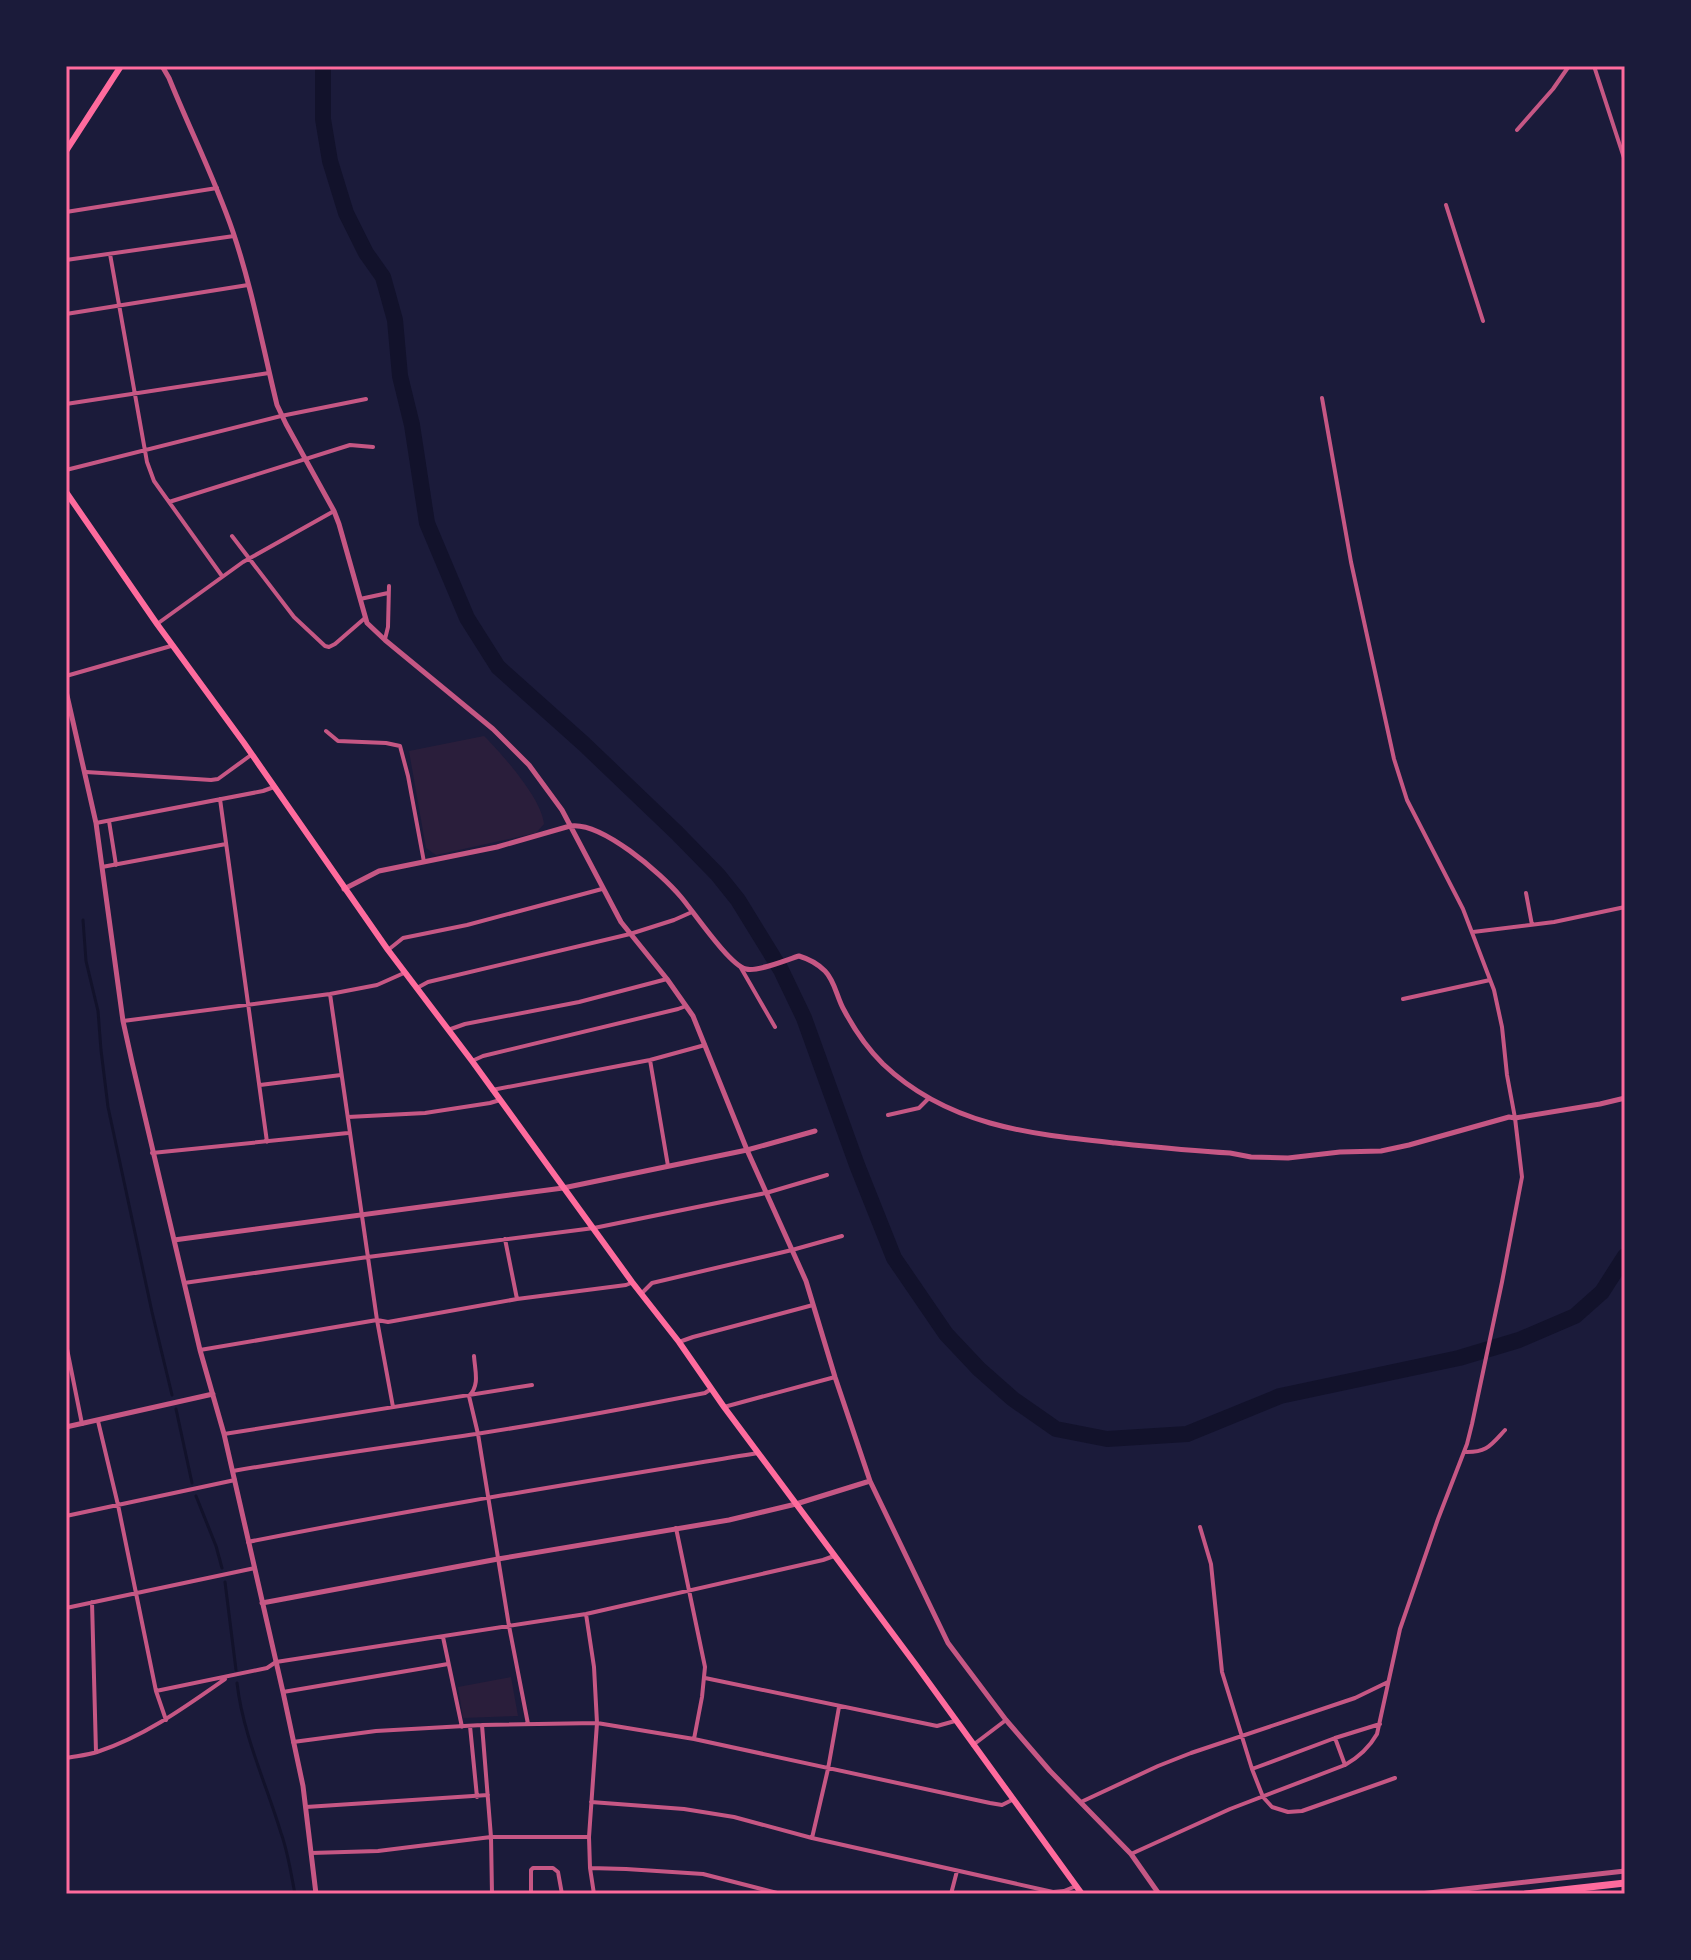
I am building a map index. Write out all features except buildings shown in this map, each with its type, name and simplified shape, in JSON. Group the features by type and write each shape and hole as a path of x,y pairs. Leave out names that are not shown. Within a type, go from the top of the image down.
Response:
{"highway":[{"path":"1526,1894 1625,1883"}],"main road":[{"path":"66,151 121,66"},
{"path":"66,492 388,950 1082,1894"}],"street":[{"path":"162,66 217,188 234,235 281,416 334,511 367,623 502,738 529,765 562,810 602,889 630,934 686,1005 806,1281 870,1481 948,1643 1006,1720 1050,1771 1131,1854 1159,1894"},
{"path":"1517,130 1569,66"},
{"path":"1594,66 1625,161"},
{"path":"66,212 217,188"},
{"path":"1446,205 1483,321"},
{"path":"66,260 234,235"},
{"path":"110,254 144,450 154,481 222,576"},
{"path":"66,314 248,285"},
{"path":"66,404 269,373"},
{"path":"1131,1854 1345,1765 1370,1746 1380,1724 1400,1629 1464,1452 1476,1410 1522,1177 1498,1004 1473,932 1401,783 1353,576 1322,398"},
{"path":"66,470 281,416 366,399"},
{"path":"169,502 350,445 373,447"},
{"path":"157,624 250,558 334,511"},
{"path":"232,536 294,617 325,646 335,644 365,618"},
{"path":"385,640 389,586"},
{"path":"360,599 388,593"},
{"path":"66,676 173,646"},
{"path":"66,691 96,823 123,1021 200,1350 233,1471 283,1692 303,1786 316,1894"},
{"path":"326,731 338,741 400,746 424,862"},
{"path":"86,772 211,780 218,779 252,755"},
{"path":"96,823 274,787"},
{"path":"220,799 267,1142"},
{"path":"109,821 116,865"},
{"path":"344,889 379,871 497,847 579,824 597,830 632,853 669,884 741,968 775,1027"},
{"path":"102,867 226,844"},
{"path":"388,950 403,938 467,925 602,889"},
{"path":"1526,893 1532,925"},
{"path":"1473,932 1532,925 1625,907"},
{"path":"417,988 428,982 630,934 692,912"},
{"path":"741,968 750,970 799,956 808,959 826,972 855,1030 894,1073 929,1098 974,1118 1011,1130 1049,1136 1273,1158 1395,1149 1509,1117 1625,1098"},
{"path":"123,1021 330,994 377,985 406,972"},
{"path":"448,1030 579,1002 667,979"},
{"path":"1403,999 1490,980"},
{"path":"330,994 348,1133 393,1407"},
{"path":"472,1061 686,1005"},
{"path":"492,1090 650,1060 706,1045"},
{"path":"650,1060 668,1166"},
{"path":"260,1085 341,1075"},
{"path":"888,1115 919,1108 929,1098"},
{"path":"347,1117 425,1113 500,1100"},
{"path":"174,1240 563,1188 747,1150 815,1131"},
{"path":"152,1153 348,1133"},
{"path":"184,1283 594,1228 766,1193 827,1175"},
{"path":"642,1293 652,1283 842,1236"},
{"path":"505,1239 517,1299"},
{"path":"200,1350 632,1282"},
{"path":"679,1342 813,1305"},
{"path":"66,1344 82,1424"},
{"path":"469,1396 475,1390 474,1356"},
{"path":"724,1407 835,1377"},
{"path":"224,1434 532,1385"},
{"path":"233,1471 478,1434 644,1405 705,1393 711,1389"},
{"path":"66,1427 213,1394"},
{"path":"469,1396 528,1724"},
{"path":"98,1421 156,1691 166,1720"},
{"path":"1464,1452 1487,1449 1505,1430"},
{"path":"248,1542 487,1497 758,1453"},
{"path":"66,1516 235,1480"},
{"path":"262,1603 729,1520 796,1504 870,1481"},
{"path":"1200,1527 1211,1564 1222,1672 1263,1797 1272,1807 1288,1812 1302,1811 1395,1778"},
{"path":"676,1528 705,1667 694,1739"},
{"path":"156,1691 267,1668 276,1662 586,1614 834,1556"},
{"path":"66,1608 255,1568"},
{"path":"92,1602 96,1753"},
{"path":"586,1614 594,1667 597,1723 589,1837 594,1894"},
{"path":"443,1637 462,1727"},
{"path":"283,1692 448,1664"},
{"path":"66,1758 96,1753 166,1720 227,1677"},
{"path":"705,1678 937,1726 955,1721"},
{"path":"1081,1802 1158,1766 1355,1698 1389,1682"},
{"path":"812,1838 839,1706"},
{"path":"973,1745 1006,1720"},
{"path":"292,1742 376,1731 597,1723 694,1739 990,1803 1002,1805 1012,1800"},
{"path":"1252,1769 1380,1724"},
{"path":"482,1725 492,1894"},
{"path":"470,1726 477,1797"},
{"path":"1335,1738 1345,1765"},
{"path":"306,1807 488,1795"},
{"path":"591,1802 734,1817 812,1838 1053,1892 1076,1886"},
{"path":"311,1853 378,1851 491,1837 589,1837"},
{"path":"531,1894 531,1870 553,1868 558,1872 562,1894"},
{"path":"590,1868 703,1874 781,1894"},
{"path":"951,1894 957,1871"},
{"path":"1420,1894 1625,1871"}],"shaded area":[{"path":"484,736 529,790 544,824 536,833 436,855 426,848 409,751"},
{"path":"511,1677 518,1716 463,1718 458,1687"}],"waterway":[{"path":"323,66 323,119 330,161 346,213 366,253 383,277 395,320 400,376 412,425 427,523 467,618 498,667 677,833 738,900 781,970 804,1018 894,1258 946,1334 979,1369 1013,1399 1056,1429 1107,1439 1187,1434 1280,1396 1459,1358 1519,1340 1575,1316 1602,1292 1625,1256"},
{"path":"83,920 86,961 98,1011 108,1107 172,1395"},
{"path":"176,1409 192,1483"},
{"path":"196,1496 222,1568"},
{"path":"225,1582 236,1670"},
{"path":"237,1683 250,1740 286,1848 295,1894"}]}
